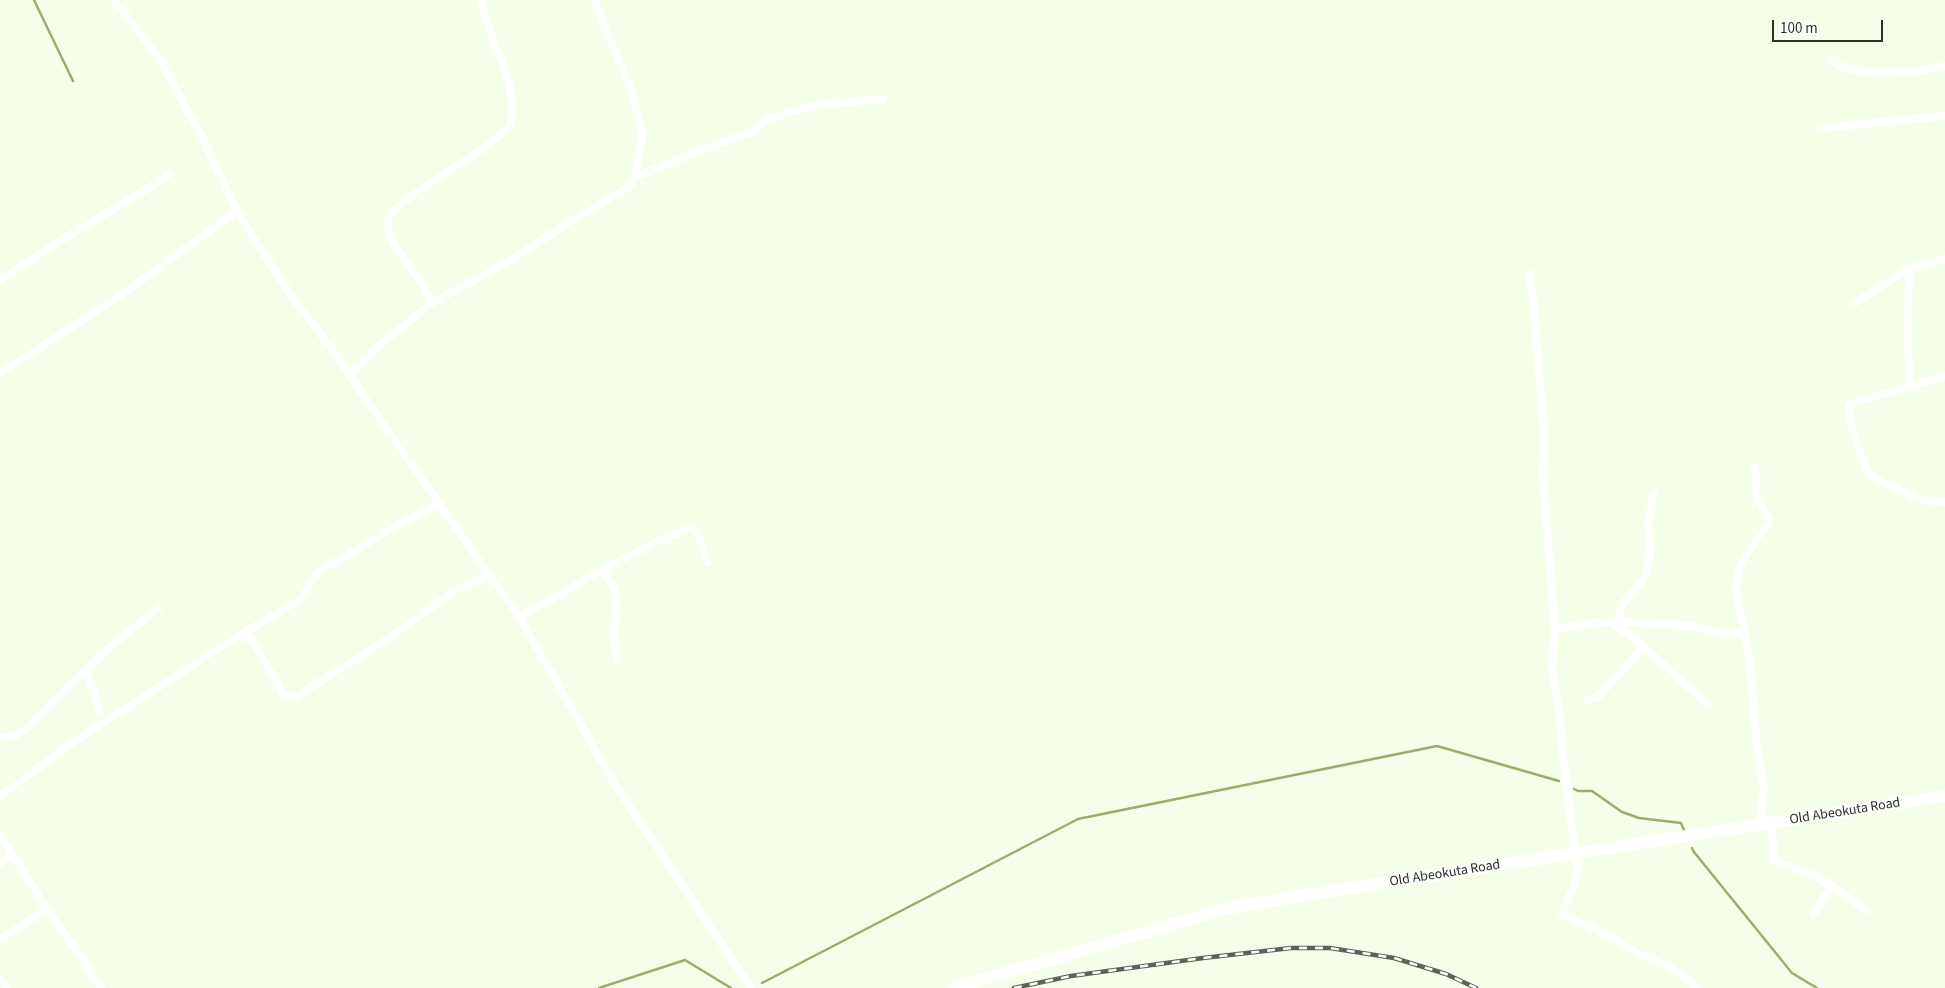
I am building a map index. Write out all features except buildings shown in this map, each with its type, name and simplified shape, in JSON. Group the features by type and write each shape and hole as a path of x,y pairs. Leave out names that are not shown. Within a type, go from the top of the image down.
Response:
{"highway":[{"name":"Old Abeokuta Road","path":"953,988 1229,908 1945,796"}],"street":[{"path":"114,0 159,58 202,137 237,211 295,301 350,374 520,618 617,788 751,988"},
{"path":"432,303 422,284 396,247 389,233 388,218 392,212 418,192 503,134 510,123 513,109 510,86 502,60 494,45 481,0"},
{"path":"595,0 630,86 642,134 636,177"},
{"path":"1832,60 1843,67 1876,73 1915,72 1945,66"},
{"path":"350,374 376,349 432,303 504,264 594,206 626,189 636,177 706,148 743,136 767,120 795,110 826,104 882,99"},
{"path":"1820,128 1945,116"},
{"path":"0,280 170,175"},
{"path":"0,373 117,298 237,211"},
{"path":"1853,304 1909,269 1945,260"},
{"path":"1909,269 1910,386"},
{"path":"1529,274 1533,297 1544,432 1543,477 1555,629 1552,670 1559,709 1564,766 1576,853 1577,878 1562,910 1564,916 1614,938 1637,953 1667,966 1681,974 1697,988"},
{"path":"1945,376 1851,404 1850,422 1867,471 1871,475 1920,500 1945,502"},
{"path":"1755,467 1758,497 1769,520 1767,527 1748,551 1740,566 1737,580 1738,598 1750,660 1757,751 1764,786 1766,825 1774,861 1815,876 1865,910"},
{"path":"1615,623 1623,603 1641,583 1648,569 1650,547 1648,525 1654,493"},
{"path":"0,796 75,741 240,635 299,600 322,568 340,560 397,525 440,504"},
{"path":"520,618 530,610 573,588 598,572 660,540 691,528 696,530 708,564"},
{"path":"598,572 604,572 614,588 617,612 613,632 618,660"},
{"path":"240,635 252,640 284,694 295,696 360,657 403,628 453,590 489,575"},
{"path":"0,738 16,735 28,727 85,670 128,632 158,609"},
{"path":"1555,629 1593,623 1615,623 1694,626 1716,633 1744,633"},
{"path":"1615,623 1707,704"},
{"path":"1588,700 1598,697 1637,654 1645,648"},
{"path":"85,670 95,693 100,714"},
{"path":"0,836 101,988"},
{"path":"0,863 12,855"},
{"path":"1814,914 1831,886"},
{"path":"0,939 47,909"},
{"path":"0,978 7,988"}],"waterway":[{"path":"34,0 73,81"},
{"path":"762,983 1078,819 1437,746 1559,781"},
{"path":"1574,789 1578,791 1592,791 1622,812 1639,818 1681,823 1684,830"},
{"path":"1692,848 1792,973 1817,988"},
{"path":"599,988 685,960 731,988"}],"railway":[{"path":"1014,988 1071,976 1291,948 1330,948 1394,958 1446,974 1476,988"}]}
